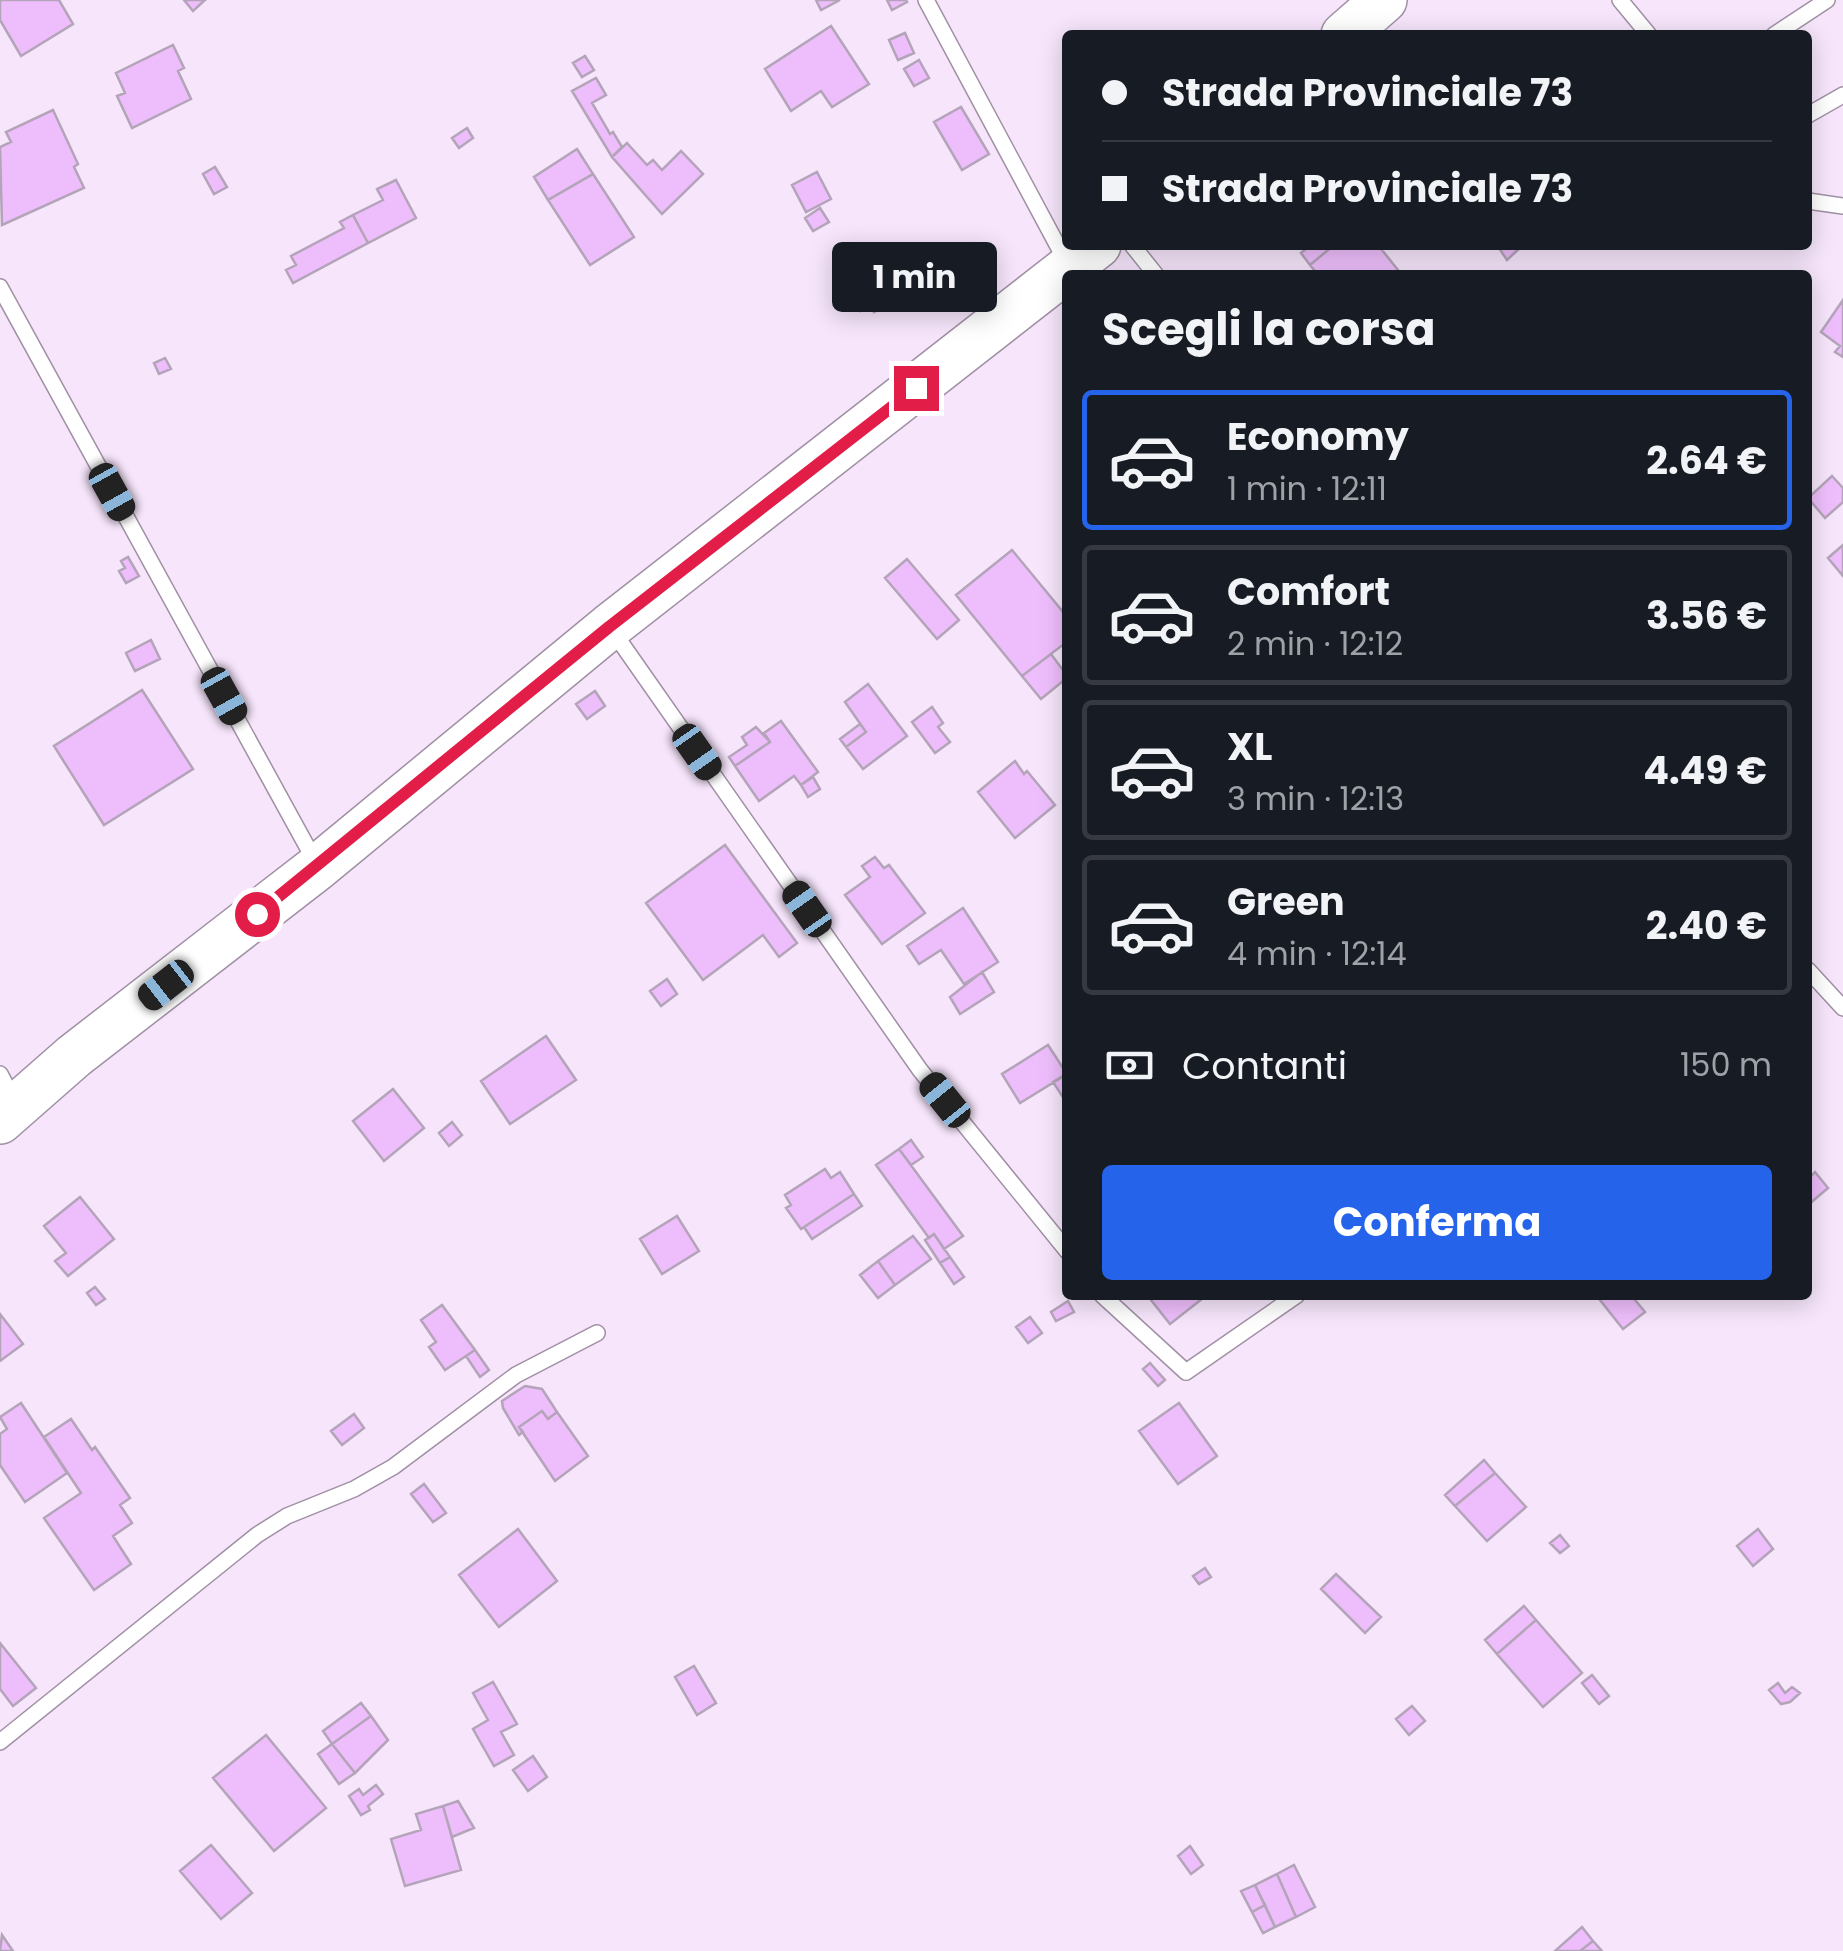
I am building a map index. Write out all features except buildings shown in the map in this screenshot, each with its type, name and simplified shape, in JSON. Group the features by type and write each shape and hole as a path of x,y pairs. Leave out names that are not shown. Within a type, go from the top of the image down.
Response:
{"street":[{"path":"1350,30 1384,0"},
{"path":"6,1100 74,1056 318,866 609,627 1062,274"}],"lane":[{"path":"926,0 1062,221"},
{"path":"1620,0 1645,30"},
{"path":"1782,30 1827,0"},
{"path":"1812,113 1843,95"},
{"path":"1812,202 1843,206"},
{"path":"1136,250 1152,270"},
{"path":"0,287 318,866"},
{"path":"609,627 920,1070 1062,1245"},
{"path":"1812,974 1843,1008"},
{"path":"1107,1300 1186,1372 1290,1300"},
{"path":"0,1742 257,1535 287,1516 354,1489 393,1467 516,1375 597,1334"}],"route":[{"path":"257,914 609,627 916,388"}]}
